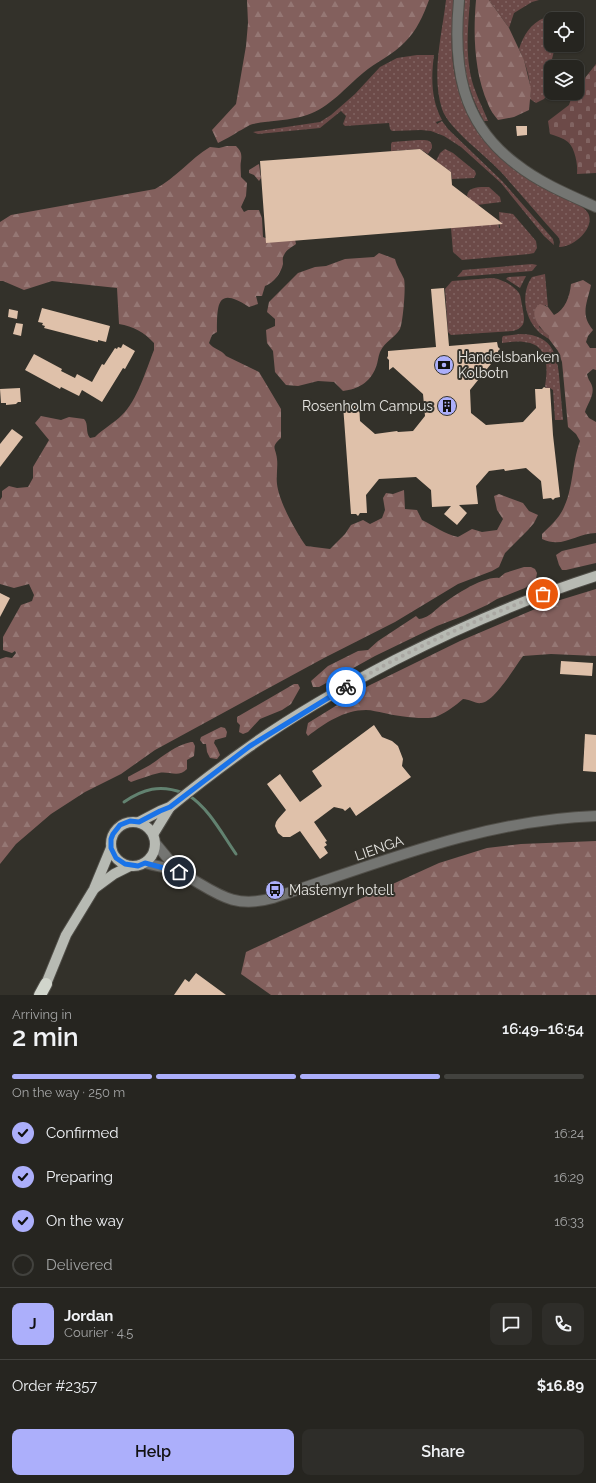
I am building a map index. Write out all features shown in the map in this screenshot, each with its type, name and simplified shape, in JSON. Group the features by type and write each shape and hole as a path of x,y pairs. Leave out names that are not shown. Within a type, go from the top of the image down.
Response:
{"highway":[{"path":"40,995 44,990"}],"main road":[{"path":"139,822 170,807 250,746 360,678 446,635 495,613 596,576"},
{"path":"154,833 170,807"},
{"path":"139,822 145,824 154,833 156,844 154,853 145,863 138,866 130,866 120,862 113,854 111,839 116,829 125,823 139,822"},
{"path":"44,990 66,935 94,889 111,848"},
{"path":"94,889 114,874 130,866"}],"street":[{"path":"459,0 456,38 459,70 466,96 477,121 498,149 516,164 545,183 596,207"},
{"name":"LIENGA","path":"145,863 179,872 221,896 237,901 256,902 273,898 470,834 533,821 596,816"},
{"name":"LIENGA","path":"156,844 179,872"}],"green space":[{"path":"247,0 429,0 413,33 405,42 395,51 373,65 337,97 323,107 315,112 300,117 251,125 218,143 212,130 236,104 246,46 248,23"},
{"path":"446,0 455,0 452,38 454,72 459,92 467,112 490,146 521,174 539,185 573,201 585,209 590,219 589,225 582,236 571,244 559,247 559,238 500,171 459,133 451,124 442,109 437,82 437,68"},
{"path":"465,0 470,0 468,20 468,61 475,91 488,121 484,121 476,105 466,76 462,48"},
{"path":"476,0 489,0 509,28 524,60 531,89 529,110 514,117 498,120 490,108 483,92 477,66 476,53"},
{"path":"489,0 539,0 532,2 514,13 509,28"},
{"path":"544,18 544,52 554,52 552,60 544,60 544,99 536,103 530,99 528,73 519,49 528,30 539,20"},
{"path":"417,55 434,55 432,72 433,88 438,112 442,120 436,122 437,124 442,121 448,129 502,181 553,239 554,245 544,236 501,183 461,147 444,136 431,131 392,131 389,123 345,126 343,124 346,116 341,111 320,128 258,134 253,132 320,122 331,115 355,94 380,67 397,58"},
{"path":"596,64 596,173 577,174 577,166 572,148 568,142 550,134 548,121 569,105 571,100 584,100 584,79"},
{"path":"418,140 428,141 431,143 432,148 428,154 420,149 391,151 392,142"},
{"path":"236,146 241,153 241,177 247,183 246,196 241,207 244,212 248,210 259,210 262,218 263,237 268,239 295,239 296,244 285,253 282,267 277,277 265,286 262,296 256,296 258,304 249,307 230,298 225,298 221,301 218,313 217,332 212,335 209,343 226,356 259,372 281,409 281,438 274,448 277,462 278,491 284,508 306,546 330,549 345,534 351,525 363,520 370,524 382,518 385,510 383,498 386,493 393,494 404,490 405,509 417,510 422,520 444,532 458,537 472,529 482,532 497,530 503,519 497,510 494,496 499,494 523,503 529,511 538,515 528,530 505,553 499,567 458,584 395,622 324,658 155,750 121,774 85,792 51,814 16,844 0,864 0,659 6,657 12,658 16,653 15,651 12,653 3,650 3,637 21,605 32,601 34,595 29,584 14,588 0,584 0,500 2,497 2,491 9,486 17,488 28,487 33,478 33,467 49,440 35,423 41,416 61,420 69,417 84,419 90,438 95,437 116,421 127,409 137,394 154,350 154,343 138,330 119,324 117,288 52,281 24,290 0,281 0,222 11,215 155,189 163,185 210,147 219,148"},
{"path":"445,149 453,153 475,171 476,174 474,178 452,179 451,172 436,161 440,153"},
{"path":"259,164 261,178 259,181 254,175 249,173 249,170"},
{"path":"489,187 500,197 501,202 477,205 498,220 499,228 499,212 513,214 536,241 537,248 534,253 462,260 453,252 451,228 469,198 467,196 468,193 470,190 475,188"},
{"path":"379,253 395,259 404,279 405,289 400,329 382,348 373,373 367,381 358,387 343,391 334,382 318,381 298,386 286,385 275,372 273,351 267,343 266,330 275,326 275,319 267,312 269,302 298,273 315,267 326,266 345,259 374,257"},
{"path":"532,264 537,265 532,271 457,277 463,270"},
{"path":"545,274 548,307 545,305 539,327 549,336 549,339 540,333 529,318 525,297 526,290 532,277"},
{"path":"526,276 520,288 506,279 508,277"},
{"path":"491,278 506,282 519,293 524,314 524,321 521,327 513,331 451,335 448,332 445,289 452,281"},
{"path":"583,280 591,285 586,303 586,314 589,324 593,330 588,336 586,342 590,348 596,348 596,370 593,369 587,374 593,389 592,396 585,412 589,418 596,422 596,533 582,535 563,541 550,542 542,539 542,534 557,519 564,508 570,489 580,441 576,434 568,427 562,362 558,351 549,339 549,336 536,321 534,312 540,304 548,307 554,315 558,313 566,302 571,284"},
{"path":"520,334 532,335 541,338 548,343 556,357 563,420 555,420 553,390 546,388 545,386 546,365 542,352 538,347 524,342 502,343 503,336"},
{"path":"596,543 596,563 562,570 556,555 562,551"},
{"path":"524,567 531,567 535,569 537,573 536,579 525,588 437,626 375,656 319,687 313,687 311,681 328,666 358,651 368,650 378,641 416,616 419,619 427,616 467,588 485,580 499,578 505,573"},
{"path":"596,589 596,656 551,654 523,656 498,691 492,697 481,703 463,699 438,716 427,718 404,717 370,710 350,712 321,726 308,736 306,733 308,723 368,686 460,641 547,604"},
{"path":"294,684 298,684 300,688 291,704 282,710 260,719 248,732 243,734 239,732 240,725 237,722 237,717"},
{"path":"221,727 225,728 227,732 226,737 215,740 214,743 220,755 217,759 210,758 207,752 206,744 203,744 200,740 201,737"},
{"path":"193,742 195,746 194,756 187,760 187,769 184,772 177,774 159,773 131,782 128,780 128,777 150,765 169,752"},
{"path":"596,841 596,995 271,995 241,974 246,952 439,863 487,848 521,844"}],"building":[{"path":"516,126 527,126 527,135 517,136"},
{"path":"420,149 451,172 452,185 503,224 266,243 260,161"},
{"name":"Rosenholm Campus","path":"444,288 449,346 497,342 500,349 498,351 499,361 495,359 470,390 471,413 486,425 523,422 536,408 535,389 542,389 544,387 550,388 553,435 560,497 553,500 551,498 543,499 541,481 526,468 505,471 504,469 489,471 476,486 478,504 459,505 467,513 457,525 444,514 451,506 432,507 431,490 416,477 379,479 366,495 367,513 360,513 358,516 356,514 351,514 343,405 349,402 359,403 360,421 375,434 397,431 413,431 425,416 423,394 393,367 389,370 389,360 387,358 388,351 436,347 431,289"},
{"path":"42,308 110,326 106,342 98,340 98,342 44,328 45,326 42,325 43,323 38,322"},
{"path":"9,309 18,311 17,319 8,317"},
{"path":"16,323 23,324 21,336 13,334"},
{"path":"123,344 135,351 125,369 123,368 102,402 82,390 79,396 61,387 60,389 25,370 34,354 75,378 77,374 92,382 102,364 104,365 115,348 121,348"},
{"path":"20,388 21,402 6,405 6,403 1,403 0,389"},
{"path":"12,429 23,437 0,467 0,444"},
{"path":"0,593 10,598 0,617"},
{"path":"561,661 593,663 592,676 560,674"},
{"path":"374,725 382,737 392,741 398,746 403,759 402,766 411,777 356,816 350,807 345,811 334,807 314,822 327,841 325,842 327,845 324,847 328,853 320,859 300,831 290,837 283,837 278,833 275,826 276,822 286,810 267,784 280,774 300,802 322,786 312,771"},
{"path":"585,734 596,735 596,772 583,771"},
{"path":"196,973 226,995 174,995 185,979 189,982"}],"waterway":[{"path":"124,802 138,794 152,789 159,788 175,790 183,793"},
{"path":"188,795 196,800 209,814 236,854"}],"way so far":[{"path":"346,687 360,678 466,626 543,594"}],"place":[{"name":"Handelsbanken Kolbotn","path":"444,365"},
{"name":"Rosenholm Campus","path":"447,406"},
{"name":"Mastemyr hotell","path":"275,890"}],"route":[{"path":"179,872 145,863 138,866 130,866 120,862 113,854 111,848 111,839 116,829 120,825 130,821 139,822 170,807 211,774 250,746 307,709 346,687"}]}
